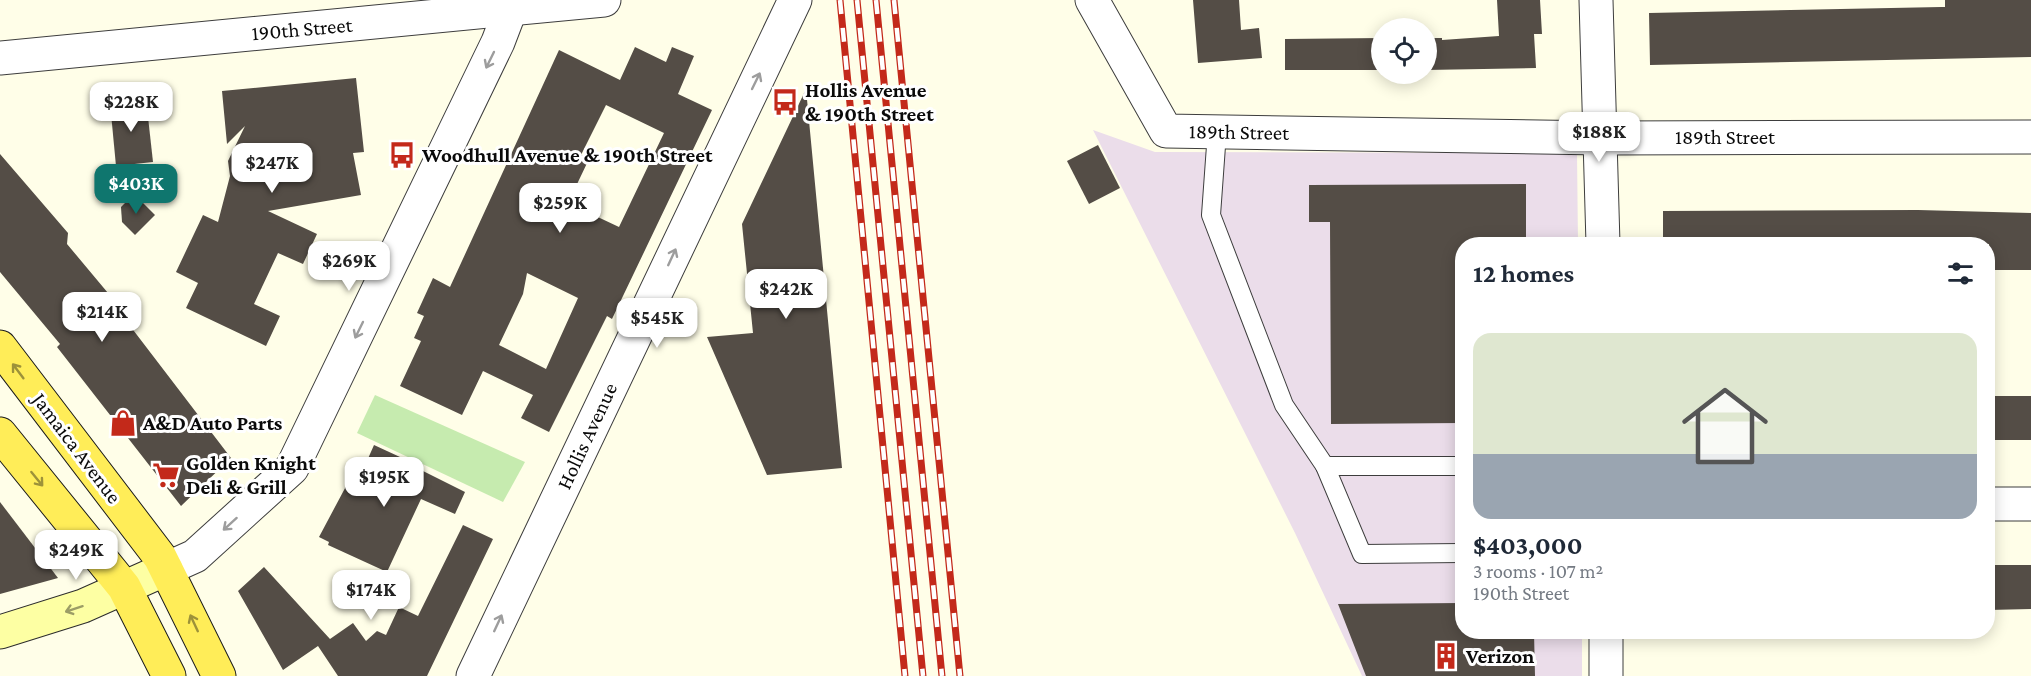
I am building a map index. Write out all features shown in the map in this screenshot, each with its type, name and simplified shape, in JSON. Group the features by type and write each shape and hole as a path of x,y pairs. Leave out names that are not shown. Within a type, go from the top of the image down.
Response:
{"main road":[{"name":"Jamaica Avenue","path":"0,347 160,557 219,676"},
{"path":"0,434 124,587 168,676"}],"street":[{"name":"190th Street","path":"0,58 514,3 604,0"},
{"name":"Hollis Avenue","path":"473,676 795,0"},
{"name":"189th Street","path":"1092,0 1166,131 1602,138 2031,136"},
{"path":"1596,0 1602,138 1603,237"},
{"path":"0,633 83,606 195,556 292,468 514,3"},
{"path":"1995,504 2031,504"},
{"path":"1606,639 1606,676"}],"lane":[{"path":"1217,132 1211,215 1284,405 1325,466 1362,554 1455,553"},
{"path":"1325,466 1455,466"}],"shaded area":[{"path":"1093,130 1155,152 1577,153 1578,237 1455,237 1455,639 1582,639 1582,676 1362,676 1295,533"}],"green space":[{"path":"375,395 525,462 503,502 357,433"}],"building":[{"path":"1193,0 1239,0 1241,30 1259,28 1262,58 1198,63"},
{"path":"1497,0 1540,0 1542,34 1534,34 1536,68 1437,70 1437,38 1442,38 1442,40 1499,36"},
{"path":"1945,0 2031,0 2031,57 1650,65 1649,13 1945,7"},
{"path":"1371,38 1371,70 1285,70 1285,39"},
{"path":"635,47 666,62 672,47 694,56 678,94 712,110 612,319 607,316 549,432 521,418 533,395 483,371 462,415 400,386 421,341 414,338 424,316 417,313 433,278 450,287 559,50 620,80","holes":["606,105 664,133 619,227 568,203 589,159 581,155","527,273 578,298 546,369 499,345 523,294"]},
{"path":"356,78 364,152 353,153 361,195 268,211 317,234 303,264 278,253 254,304 280,316 266,346 186,308 198,283 176,272 203,215 218,222 230,176 228,161 245,126 227,144 222,91"},
{"path":"806,89 842,468 767,475 707,337 753,333 742,224"},
{"path":"146,99 153,162 116,166 110,103"},
{"path":"1098,145 1120,188 1089,204 1067,161"},
{"path":"0,154 68,233 67,244 113,299 111,301 231,458 181,506 57,347 60,344 0,272"},
{"path":"1526,184 1526,237 1455,237 1455,423 1331,424 1330,222 1309,222 1309,185"},
{"path":"134,194 155,215 135,235 122,222 121,207"},
{"path":"1918,210 2031,213 2031,270 1995,270 1995,237 1663,237 1663,211"},
{"path":"1995,396 2031,396 2031,440 1995,440"},
{"path":"374,445 413,463 413,466 465,492 455,514 421,499 387,572 328,545 329,542 319,537 352,475 359,479"},
{"path":"0,502 58,578 0,594"},
{"path":"463,525 493,539 427,676 338,676 318,646 283,670 238,591 264,567 330,639 353,623 366,641 377,631 386,635 399,607 418,616"},
{"path":"1995,565 2031,565 2031,609 1995,610"},
{"name":"Verizon","path":"1455,603 1455,639 1534,639 1535,676 1366,676 1338,604"}],"railway":[{"path":"840,0 905,676"},
{"path":"857,0 923,676"},
{"path":"876,0 942,676"},
{"path":"894,0 960,676"}],"place":[{"name":"Hollis Avenue & 190th Street","path":"785,102"},
{"name":"Woodhull Avenue & 190th Street","path":"402,155"},
{"name":"A&D Auto Parts","path":"123,423"},
{"name":"Golden Knight Deli & Grill","path":"166,475"},
{"name":"Verizon","path":"1446,656"}]}
